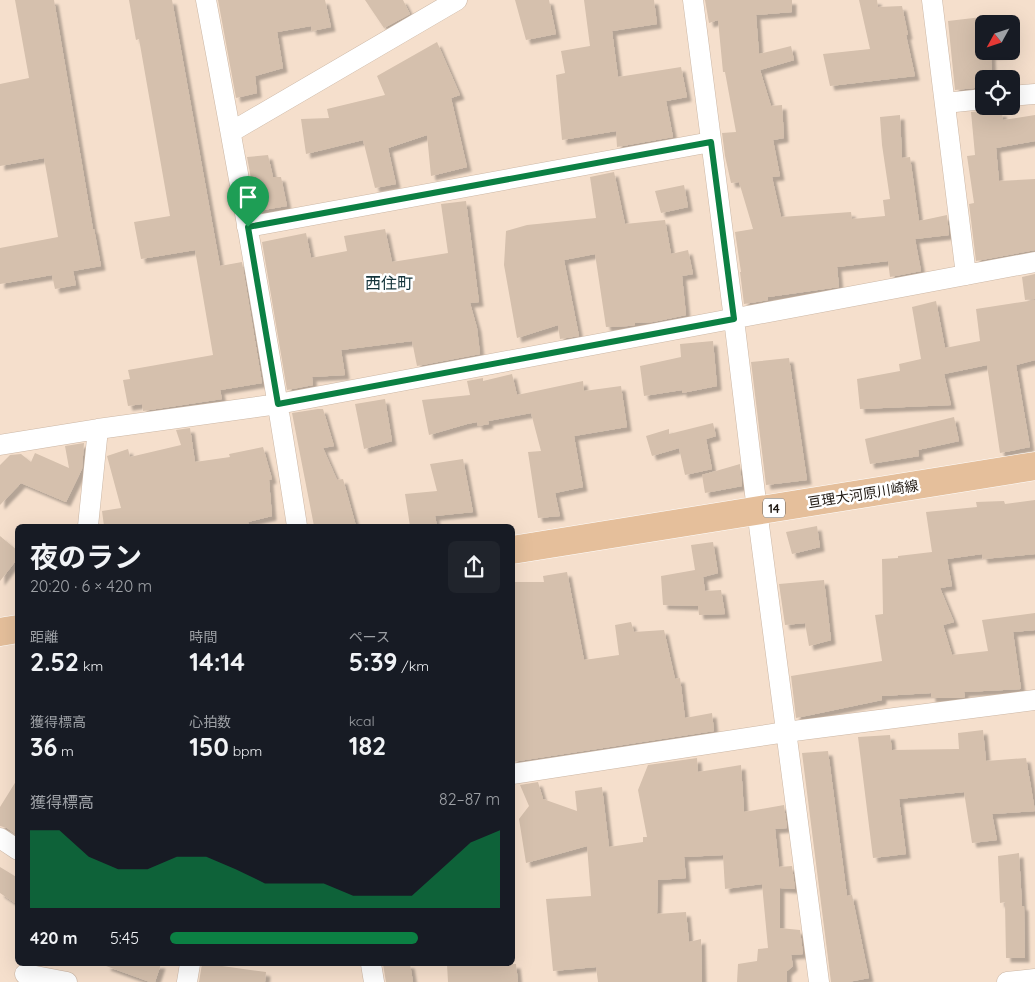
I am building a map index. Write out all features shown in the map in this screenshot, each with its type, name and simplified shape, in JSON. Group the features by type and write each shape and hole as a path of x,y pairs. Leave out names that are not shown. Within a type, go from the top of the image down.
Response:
{"main road":[{"name":"亘理大河原川崎線","path":"515,550 757,510 903,489 1035,466"},
{"path":"0,632 15,630"}],"street":[{"path":"206,0 248,227 297,524"},
{"path":"231,132 458,0"},
{"path":"693,0 819,982"},
{"path":"932,0 966,275"},
{"path":"1020,95 1035,94"},
{"path":"945,103 975,100"},
{"path":"248,227 711,142"},
{"path":"0,445 98,429 278,404 1035,262"},
{"path":"88,524 98,429"},
{"path":"515,774 786,732 1035,700"},
{"path":"0,838 15,848"},
{"path":"187,982 190,966"},
{"path":"371,966 374,982"},
{"path":"25,973 67,982"},
{"path":"1007,982 1035,979"}],"building":[{"path":"15,0 54,0 101,266 73,271 76,285 55,289 52,275 0,284 0,248 58,237 44,158 0,166 0,84 29,78"},
{"path":"129,0 172,0 220,266 242,262 262,383 220,390 222,399 143,411 142,404 128,406 123,380 130,379 128,370 213,355 195,250 141,259 134,222 170,216 139,39 136,40"},
{"path":"218,0 325,0 331,27 312,31 311,26 277,32 283,68 255,76 257,93 236,98"},
{"path":"365,0 403,0 410,14 384,28"},
{"path":"515,0 549,0 556,34 526,40"},
{"path":"584,0 654,0 657,24 612,31 618,77 681,67 687,97 666,101 673,137 617,147 616,131 562,140 556,75 565,73 561,51 590,46"},
{"path":"705,0 792,0 792,12 756,15 759,54 791,46 794,60 760,70 771,106 782,105 784,138 773,140 780,176 772,177 781,217 851,212 852,219 885,216 883,200 890,199 880,117 900,115 902,158 910,157 919,221 947,215 949,235 915,239 921,271 890,277 888,261 837,267 839,287 768,297 768,300 744,304 735,232 753,229 739,182 731,183 725,156 722,133 736,132 725,72 723,72 718,20 709,23"},
{"path":"859,0 877,0 878,7 902,6 915,76 830,86 823,54 870,49"},
{"path":"975,18 975,60 991,60 992,70 975,70 975,88 955,90 948,21"},
{"path":"437,42 460,95 451,98 467,167 431,176 427,135 388,148 396,184 375,188 363,140 306,154 301,119 329,118 327,109 385,95 377,76"},
{"path":"971,112 975,112 975,115 1002,115 1003,120 1035,115 1035,141 996,148 999,181 1035,179 1035,250 976,261 969,204 974,203 967,156 975,155"},
{"path":"268,155 273,177 281,177 287,206 257,211 247,157"},
{"path":"614,172 625,224 665,220 671,254 688,250 693,274 682,276 686,315 653,322 635,323 635,325 606,327 595,254 564,260 579,336 560,339 558,325 517,338 504,265 506,231 527,225 596,218 590,177"},
{"path":"684,185 688,207 661,213 655,191"},
{"path":"466,201 479,302 470,303 477,328 480,354 417,366 412,341 341,350 345,375 312,377 313,385 287,390 262,242 306,233 311,258 347,251 344,236 385,229 392,262 448,253 441,204"},
{"path":"1035,274 1035,299 1025,300 1022,277"},
{"path":"1035,300 1035,360 1016,365 1030,447 1000,453 987,365 944,374 951,405 860,409 857,379 900,371 899,364 921,359 912,307 936,301 945,348 980,341 976,309"},
{"path":"713,341 717,386 682,393 682,390 644,396 640,366 681,357 680,344"},
{"path":"789,358 807,480 766,485 751,362"},
{"path":"512,374 517,395 583,381 584,391 621,386 627,427 574,436 583,487 555,493 560,516 538,518 528,452 541,451 531,413 488,421 489,424 478,426 477,422 467,424 429,435 422,400 470,395 467,381 483,378 483,381"},
{"path":"385,399 392,441 364,449 355,404"},
{"path":"323,409 334,446 323,448 337,480 343,479 355,524 314,524 292,413"},
{"path":"954,417 959,441 918,450 919,456 870,464 865,439"},
{"path":"713,423 716,436 706,439 712,469 685,475 679,448 652,456 646,436 669,429 669,434"},
{"path":"190,428 195,462 230,457 229,454 263,447 272,479 269,480 272,516 248,522 248,524 104,524 102,511 121,508 107,456 128,449 130,457 181,445 176,430"},
{"path":"84,443 82,469 66,502 21,483 0,505 0,465 10,455 21,454 31,462 35,453 69,468 65,446"},
{"path":"463,459 473,512 435,516 437,524 410,524 405,494 437,491 430,464"},
{"path":"740,464 742,486 705,493 702,475"},
{"path":"1035,500 1035,554 983,559 982,554 947,559 952,586 940,588 954,622 943,625 952,655 988,651 982,620 1035,613 1035,630 1013,632 1021,689 964,692 965,697 960,698 931,698 931,693 882,696 882,700 796,718 791,676 882,661 875,615 883,614 882,559 932,552 926,512 977,507 976,502 1004,501 1005,504"},
{"path":"817,526 820,547 792,554 786,532"},
{"path":"0,536 15,548 15,562 0,581"},
{"path":"713,542 718,573 703,577 705,591 721,590 725,614 699,615 698,606 663,605 661,576 695,570 691,545"},
{"path":"567,572 584,660 619,655 615,625 631,622 634,632 664,630 675,679 680,678 685,718 712,713 714,731 515,762 515,582 544,582 543,576"},
{"path":"824,580 831,640 809,646 805,623 785,625 779,584"},
{"path":"983,730 986,761 1026,758 1035,811 992,814 997,840 972,843 964,792 899,799 906,854 873,858 858,737 890,735 892,750 959,749 958,733"},
{"path":"828,751 847,896 852,895 869,978 848,982 831,982 802,753"},
{"path":"697,758 698,772 741,765 744,812 784,805 787,828 775,829 779,867 792,866 795,889 780,888 780,928 800,930 803,954 791,955 793,966 787,971 787,982 737,982 738,964 757,961 758,949 768,948 762,884 725,889 723,855 684,857 686,878 658,880 657,914 686,912 689,942 701,939 702,982 598,982 596,967 553,971 546,899 591,896 587,846 526,863 519,819 529,806 520,785 538,782 543,799 577,811 575,791 602,787 609,847 643,842 643,837 647,837 638,790 648,765"},
{"path":"15,783 15,833 0,826 0,807"},
{"path":"1019,853 1022,906 1024,906 1025,958 1006,958 1005,902 1000,903 998,856"},
{"path":"0,867 15,876 15,903 0,893"},
{"path":"516,964 518,982 448,982 447,966 515,966"},
{"path":"106,966 160,966 155,982 150,982"},
{"path":"202,966 222,966 266,972 265,982 199,982"},
{"path":"383,966 410,966 413,982 386,982"}],"district":[{"name":"西住町","path":"389,283"}],"route":[{"path":"711,142 734,319 278,404 248,227 711,142"}]}
